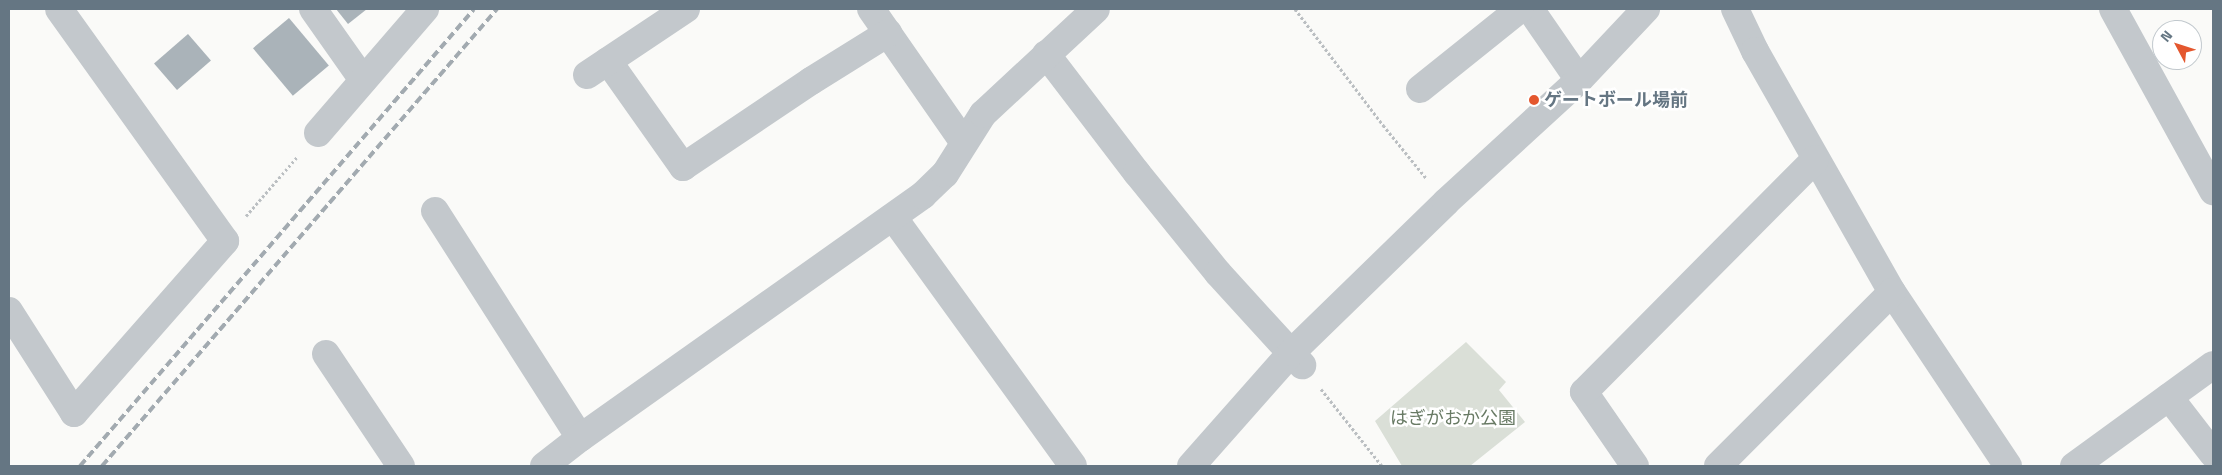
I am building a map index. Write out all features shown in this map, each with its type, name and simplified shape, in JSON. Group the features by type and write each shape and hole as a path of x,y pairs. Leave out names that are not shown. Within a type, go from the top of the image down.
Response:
{"street":[{"path":"9,311 74,413 225,241 59,9"},
{"path":"313,9 364,80"},
{"path":"318,133 425,9"},
{"path":"686,9 598,68 684,167 811,81 888,33"},
{"path":"871,9 964,143"},
{"path":"546,466 580,438 893,218 945,174 983,114 1096,9"},
{"path":"1420,89 1520,9"},
{"path":"1530,9 1579,80"},
{"path":"1191,466 1446,202 1579,80 1646,9"},
{"path":"1735,9 1755,51 1892,292 2008,466"},
{"path":"2113,9 2213,191"},
{"path":"1046,54 1137,173 1218,273 1297,358"},
{"path":"1635,466 1584,392 1815,159"},
{"path":"436,211 580,438"},
{"path":"893,218 1073,466"},
{"path":"1718,466 1892,292"},
{"path":"326,354 401,466"},
{"path":"2074,466 2213,365"},
{"path":"2169,397 2213,454"}],"path":[{"path":"1295,9 1383,125 1446,202"},
{"path":"225,241 318,133"},
{"path":"1297,358 1382,466"}],"green space":[{"name":"はぎがおか公園","path":"1466,342 1506,382 1499,390 1525,422 1470,466 1402,466 1375,421"}],"building":[{"path":"336,9 367,9 348,24"},
{"path":"289,18 329,65 293,96 253,48"},
{"path":"188,34 211,60 177,90 154,64"}],"railway":[{"path":"80,466 474,9"},
{"path":"102,466 497,9"}],"place":[{"name":"ゲートボール場前","path":"1534,100"}]}
